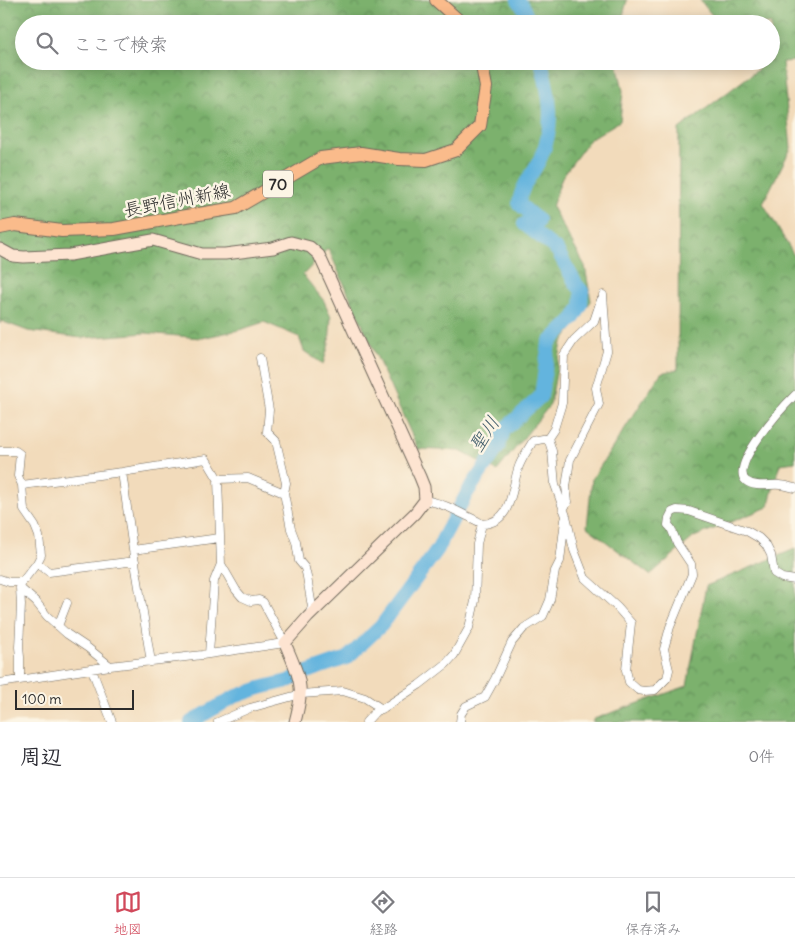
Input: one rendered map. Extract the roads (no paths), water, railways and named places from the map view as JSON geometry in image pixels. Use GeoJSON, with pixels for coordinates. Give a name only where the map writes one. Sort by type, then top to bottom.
{"type":"FeatureCollection","features":[{"type":"Feature","properties":{"kind":"main road"},"geometry":{"type":"LineString","coordinates":[[436,0],[453,15]]}},
{"type":"Feature","properties":{"kind":"main road","name":"長野信州新線"},"geometry":{"type":"LineString","coordinates":[[0,228],[15,225],[62,231],[114,230],[236,208],[321,158],[361,153],[399,159],[426,160],[456,150],[480,126],[486,87],[483,70]]}},
{"type":"Feature","properties":{"kind":"street"},"geometry":{"type":"LineString","coordinates":[[0,249],[13,256],[24,257],[78,254],[153,240],[202,254],[256,251],[291,242],[310,247],[319,255],[384,395],[420,477],[424,488],[425,500],[415,513],[308,617],[285,642],[0,683]]}},
{"type":"Feature","properties":{"kind":"street"},"geometry":{"type":"LineString","coordinates":[[425,500],[448,506],[468,517],[478,520],[482,524],[489,524],[504,515],[514,491],[518,469],[523,458],[533,441],[548,438],[554,429],[562,403],[564,355],[574,340],[594,321],[603,295],[607,351],[596,388],[599,404],[570,460],[566,487],[568,502],[564,512],[560,561],[555,571],[550,600],[544,616],[524,628],[512,642],[496,679],[485,697],[466,706],[461,714],[460,722]]}},
{"type":"Feature","properties":{"kind":"street"},"geometry":{"type":"LineString","coordinates":[[260,358],[269,410],[267,432],[276,441],[286,484],[284,493],[290,528],[296,542],[298,562],[305,568],[312,607],[308,617]]}},
{"type":"Feature","properties":{"kind":"street"},"geometry":{"type":"LineString","coordinates":[[795,395],[752,446],[745,462],[743,477],[747,482],[756,485],[782,485],[795,488]]}},
{"type":"Feature","properties":{"kind":"street"},"geometry":{"type":"LineString","coordinates":[[548,438],[552,451],[554,485],[564,512],[574,550],[585,578],[617,607],[631,623],[626,670],[629,682],[638,690],[644,692],[655,690],[667,678],[669,670],[664,648],[670,627],[692,574],[691,564],[668,525],[672,512],[676,510],[689,511],[747,531],[766,544],[771,555],[774,573],[782,578],[795,580]]}},
{"type":"Feature","properties":{"kind":"street"},"geometry":{"type":"LineString","coordinates":[[0,451],[16,451],[20,454],[18,476],[22,485],[24,510],[35,526],[39,536],[41,555],[21,585],[20,679]]}},
{"type":"Feature","properties":{"kind":"street"},"geometry":{"type":"LineString","coordinates":[[22,485],[206,459],[218,479],[221,564],[242,597],[251,601],[258,600],[263,602],[285,642],[296,669],[300,690],[295,722]]}},
{"type":"Feature","properties":{"kind":"street"},"geometry":{"type":"LineString","coordinates":[[122,472],[151,662]]}},
{"type":"Feature","properties":{"kind":"street"},"geometry":{"type":"LineString","coordinates":[[218,479],[248,478],[284,493]]}},
{"type":"Feature","properties":{"kind":"street"},"geometry":{"type":"LineString","coordinates":[[366,722],[376,711],[419,685],[446,664],[454,655],[469,628],[475,601],[477,544],[482,524]]}},
{"type":"Feature","properties":{"kind":"street"},"geometry":{"type":"LineString","coordinates":[[133,550],[219,538]]}},
{"type":"Feature","properties":{"kind":"street"},"geometry":{"type":"LineString","coordinates":[[37,563],[49,572],[135,561]]}},
{"type":"Feature","properties":{"kind":"street"},"geometry":{"type":"LineString","coordinates":[[209,654],[214,581],[221,564]]}},
{"type":"Feature","properties":{"kind":"street"},"geometry":{"type":"LineString","coordinates":[[0,579],[21,585],[47,616],[110,666]]}},
{"type":"Feature","properties":{"kind":"street"},"geometry":{"type":"LineString","coordinates":[[58,626],[67,603]]}},
{"type":"Feature","properties":{"kind":"street"},"geometry":{"type":"LineString","coordinates":[[92,670],[112,722]]}},
{"type":"Feature","properties":{"kind":"street"},"geometry":{"type":"LineString","coordinates":[[218,722],[300,690],[343,691],[365,698],[382,709]]}},
{"type":"Feature","properties":{"kind":"waterway","name":"聖川"},"geometry":{"type":"LineString","coordinates":[[518,0],[526,15]]}},
{"type":"Feature","properties":{"kind":"waterway","name":"聖川"},"geometry":{"type":"LineString","coordinates":[[191,722],[234,697],[288,681],[347,658],[381,626],[438,549],[467,493],[499,446],[504,430],[541,396],[549,343],[574,318],[581,306],[582,291],[557,250],[524,224],[537,223],[538,220],[519,204],[527,181],[540,159],[548,134],[550,110],[543,70]]}}]}
